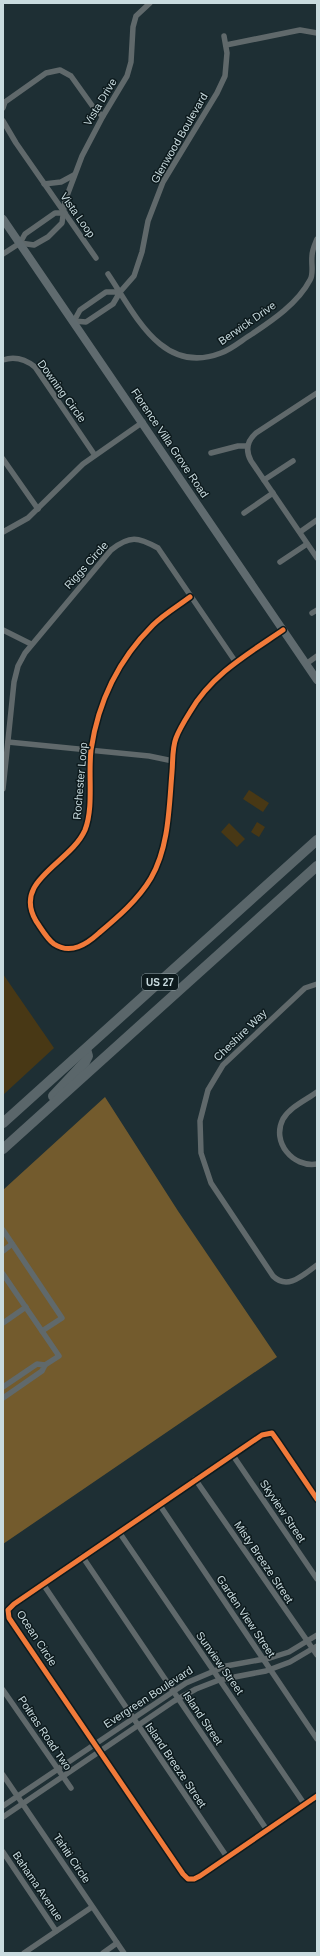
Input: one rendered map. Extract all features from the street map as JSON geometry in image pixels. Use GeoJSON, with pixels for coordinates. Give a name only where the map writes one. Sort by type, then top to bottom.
{"type":"FeatureCollection","features":[{"type":"Feature","properties":{"kind":"highway","name":"US 27"},"geometry":{"type":"LineString","coordinates":[[3,1123],[317,840]]}},
{"type":"Feature","properties":{"kind":"highway","name":"US 27"},"geometry":{"type":"LineString","coordinates":[[3,1149],[317,866]]}},
{"type":"Feature","properties":{"kind":"highway"},"geometry":{"type":"LineString","coordinates":[[3,1149],[12,1135],[47,1103],[82,1066],[88,1056],[86,1048]]}},
{"type":"Feature","properties":{"kind":"street","name":"Vista Drive"},"geometry":{"type":"LineString","coordinates":[[20,243],[34,245],[48,237],[62,223],[65,213],[65,201],[74,175],[102,116],[127,76],[131,62],[133,28],[136,16],[150,3]]}},
{"type":"Feature","properties":{"kind":"street"},"geometry":{"type":"LineString","coordinates":[[226,45],[300,30],[317,33]]}},
{"type":"Feature","properties":{"kind":"street","name":"Glenwood Boulevard"},"geometry":{"type":"LineString","coordinates":[[74,321],[86,322],[113,304],[120,292],[134,276],[142,252],[148,221],[163,182],[217,93],[225,76],[228,62],[224,36]]}},
{"type":"Feature","properties":{"kind":"street"},"geometry":{"type":"LineString","coordinates":[[3,108],[5,102],[46,73],[60,70],[71,76],[96,111],[102,116]]}},
{"type":"Feature","properties":{"kind":"street","name":"Vista Loop"},"geometry":{"type":"LineString","coordinates":[[3,121],[44,184],[96,258]]}},
{"type":"Feature","properties":{"kind":"street","name":"Vista Loop"},"geometry":{"type":"LineString","coordinates":[[44,184],[61,182],[74,175]]}},
{"type":"Feature","properties":{"kind":"street"},"geometry":{"type":"LineString","coordinates":[[3,254],[20,243],[25,234],[55,212],[65,213]]}},
{"type":"Feature","properties":{"kind":"street","name":"Florence Villa Grove Road"},"geometry":{"type":"LineString","coordinates":[[3,219],[74,321],[306,664],[316,676]]}},
{"type":"Feature","properties":{"kind":"street"},"geometry":{"type":"LineString","coordinates":[[317,239],[312,256],[310,281],[317,281]]}},
{"type":"Feature","properties":{"kind":"street","name":"Berwick Drive"},"geometry":{"type":"LineString","coordinates":[[108,274],[147,332],[160,345],[178,354],[199,357],[210,356],[227,350],[266,324],[290,304],[310,281]]}},
{"type":"Feature","properties":{"kind":"street"},"geometry":{"type":"LineString","coordinates":[[74,321],[80,310],[106,292],[120,292]]}},
{"type":"Feature","properties":{"kind":"street","name":"Downing Circle"},"geometry":{"type":"LineString","coordinates":[[3,360],[17,358],[29,362],[35,367],[94,454]]}},
{"type":"Feature","properties":{"kind":"street"},"geometry":{"type":"LineString","coordinates":[[317,393],[310,395],[256,433],[250,439],[248,446],[249,457],[317,558]]}},
{"type":"Feature","properties":{"kind":"street"},"geometry":{"type":"LineString","coordinates":[[3,532],[21,523],[38,510],[68,477],[94,454],[142,422]]}},
{"type":"Feature","properties":{"kind":"street"},"geometry":{"type":"LineString","coordinates":[[211,453],[238,446],[248,446]]}},
{"type":"Feature","properties":{"kind":"street"},"geometry":{"type":"LineString","coordinates":[[3,459],[38,510]]}},
{"type":"Feature","properties":{"kind":"street"},"geometry":{"type":"LineString","coordinates":[[264,480],[292,461]]}},
{"type":"Feature","properties":{"kind":"street"},"geometry":{"type":"LineString","coordinates":[[244,513],[273,493]]}},
{"type":"Feature","properties":{"kind":"street"},"geometry":{"type":"LineString","coordinates":[[300,532],[317,520]]}},
{"type":"Feature","properties":{"kind":"street","name":"Riggs Circle"},"geometry":{"type":"LineString","coordinates":[[3,789],[16,675],[22,660],[31,644],[111,550],[122,541],[141,539],[158,548],[235,661]]}},
{"type":"Feature","properties":{"kind":"street"},"geometry":{"type":"LineString","coordinates":[[280,562],[307,544]]}},
{"type":"Feature","properties":{"kind":"street","name":"Rochester Loop"},"geometry":{"type":"LineString","coordinates":[[190,597],[155,623],[127,656],[110,684],[102,703],[91,751],[88,814],[85,830],[72,850],[35,885],[29,898],[30,906],[37,922],[51,941],[58,946],[68,949],[86,944],[120,914],[145,888],[160,859],[168,814],[176,739],[190,711],[211,684],[235,661],[284,630]]}},
{"type":"Feature","properties":{"kind":"street"},"geometry":{"type":"LineString","coordinates":[[3,630],[31,644]]}},
{"type":"Feature","properties":{"kind":"street"},"geometry":{"type":"LineString","coordinates":[[306,664],[317,656]]}},
{"type":"Feature","properties":{"kind":"street"},"geometry":{"type":"LineString","coordinates":[[8,742],[149,756],[173,761]]}},
{"type":"Feature","properties":{"kind":"street","name":"Cheshire Way"},"geometry":{"type":"LineString","coordinates":[[317,984],[305,988],[234,1052],[223,1065],[208,1090],[200,1121],[201,1153],[211,1183],[273,1276],[278,1281],[284,1283],[296,1280],[317,1265]]}},
{"type":"Feature","properties":{"kind":"street"},"geometry":{"type":"LineString","coordinates":[[317,1092],[288,1113],[281,1126],[280,1133],[284,1147],[293,1159],[305,1164],[317,1164]]}},
{"type":"Feature","properties":{"kind":"street"},"geometry":{"type":"LineString","coordinates":[[3,1230],[62,1318],[42,1331]]}},
{"type":"Feature","properties":{"kind":"street"},"geometry":{"type":"LineString","coordinates":[[3,1251],[12,1244]]}},
{"type":"Feature","properties":{"kind":"street"},"geometry":{"type":"LineString","coordinates":[[3,1274],[59,1356],[45,1365],[42,1371],[3,1398]]}},
{"type":"Feature","properties":{"kind":"street"},"geometry":{"type":"LineString","coordinates":[[3,1323],[26,1307]]}},
{"type":"Feature","properties":{"kind":"street"},"geometry":{"type":"LineString","coordinates":[[3,1387],[37,1364],[45,1365]]}},
{"type":"Feature","properties":{"kind":"street","name":"Ocean Circle"},"geometry":{"type":"LineString","coordinates":[[317,1500],[272,1433],[262,1435],[82,1556],[14,1604],[8,1610],[9,1618],[183,1874],[188,1879],[194,1879],[200,1876],[317,1796]]}},
{"type":"Feature","properties":{"kind":"street","name":"Skyview Street"},"geometry":{"type":"LineString","coordinates":[[232,1454],[317,1579]]}},
{"type":"Feature","properties":{"kind":"street","name":"Misty Breeze Street"},"geometry":{"type":"LineString","coordinates":[[195,1479],[307,1642],[315,1648],[317,1655]]}},
{"type":"Feature","properties":{"kind":"street","name":"Garden View Street"},"geometry":{"type":"LineString","coordinates":[[159,1504],[269,1670],[317,1739]]}},
{"type":"Feature","properties":{"kind":"street","name":"Sunview Street"},"geometry":{"type":"LineString","coordinates":[[119,1532],[212,1671],[305,1805]]}},
{"type":"Feature","properties":{"kind":"street","name":"Island Street"},"geometry":{"type":"LineString","coordinates":[[82,1556],[267,1830]]}},
{"type":"Feature","properties":{"kind":"street","name":"Island Breeze Street"},"geometry":{"type":"LineString","coordinates":[[43,1584],[137,1726],[227,1857]]}},
{"type":"Feature","properties":{"kind":"street","name":"Evergreen Boulevard"},"geometry":{"type":"LineString","coordinates":[[3,1806],[186,1683],[226,1666],[289,1652],[317,1635]]}},
{"type":"Feature","properties":{"kind":"street","name":"Evergreen Boulevard"},"geometry":{"type":"LineString","coordinates":[[3,1817],[137,1726],[196,1689],[219,1680],[269,1670],[290,1662],[315,1648]]}},
{"type":"Feature","properties":{"kind":"street","name":"Poitras Road Two"},"geometry":{"type":"LineString","coordinates":[[3,1690],[70,1788]]}},
{"type":"Feature","properties":{"kind":"street","name":"Tahiti Circle"},"geometry":{"type":"LineString","coordinates":[[3,1775],[124,1953]]}},
{"type":"Feature","properties":{"kind":"street","name":"Bahama Avenue"},"geometry":{"type":"LineString","coordinates":[[3,1852],[56,1931]]}},
{"type":"Feature","properties":{"kind":"street"},"geometry":{"type":"LineString","coordinates":[[24,1953],[92,1907]]}},
{"type":"Feature","properties":{"kind":"street"},"geometry":{"type":"LineString","coordinates":[[103,1953],[117,1943]]}},
{"type":"Feature","properties":{"kind":"shaded area"},"geometry":{"type":"Polygon","coordinates":[[[249,790],[269,803],[263,812],[243,799],[249,790]]]}},
{"type":"Feature","properties":{"kind":"shaded area"},"geometry":{"type":"Polygon","coordinates":[[[257,822],[265,827],[259,837],[251,832],[257,822]]]}},
{"type":"Feature","properties":{"kind":"shaded area"},"geometry":{"type":"Polygon","coordinates":[[[229,823],[245,839],[237,847],[221,832],[229,823]]]}},
{"type":"Feature","properties":{"kind":"shaded area"},"geometry":{"type":"Polygon","coordinates":[[[3,974],[54,1048],[3,1095],[3,974]]]}},
{"type":"Feature","properties":{"kind":"shaded area"},"geometry":{"type":"Polygon","coordinates":[[[105,1097],[178,1211],[277,1357],[3,1544],[3,1190],[105,1097]]]}},
{"type":"Feature","properties":{"kind":"cycle path"},"geometry":{"type":"LineString","coordinates":[[190,597],[153,625],[141,638],[120,667],[105,698],[94,732],[90,760],[90,801],[88,821],[85,830],[78,842],[37,883],[31,894],[31,907],[36,921],[49,939],[60,947],[78,947],[89,941],[127,908],[146,886],[157,866],[165,840],[169,813],[174,746],[180,728],[199,699],[220,676],[244,656],[283,630]]}},
{"type":"Feature","properties":{"kind":"cycle path"},"geometry":{"type":"LineString","coordinates":[[317,1499],[272,1433],[262,1435],[14,1604],[8,1610],[9,1618],[183,1874],[188,1879],[194,1879],[200,1876],[317,1796]]}}]}
